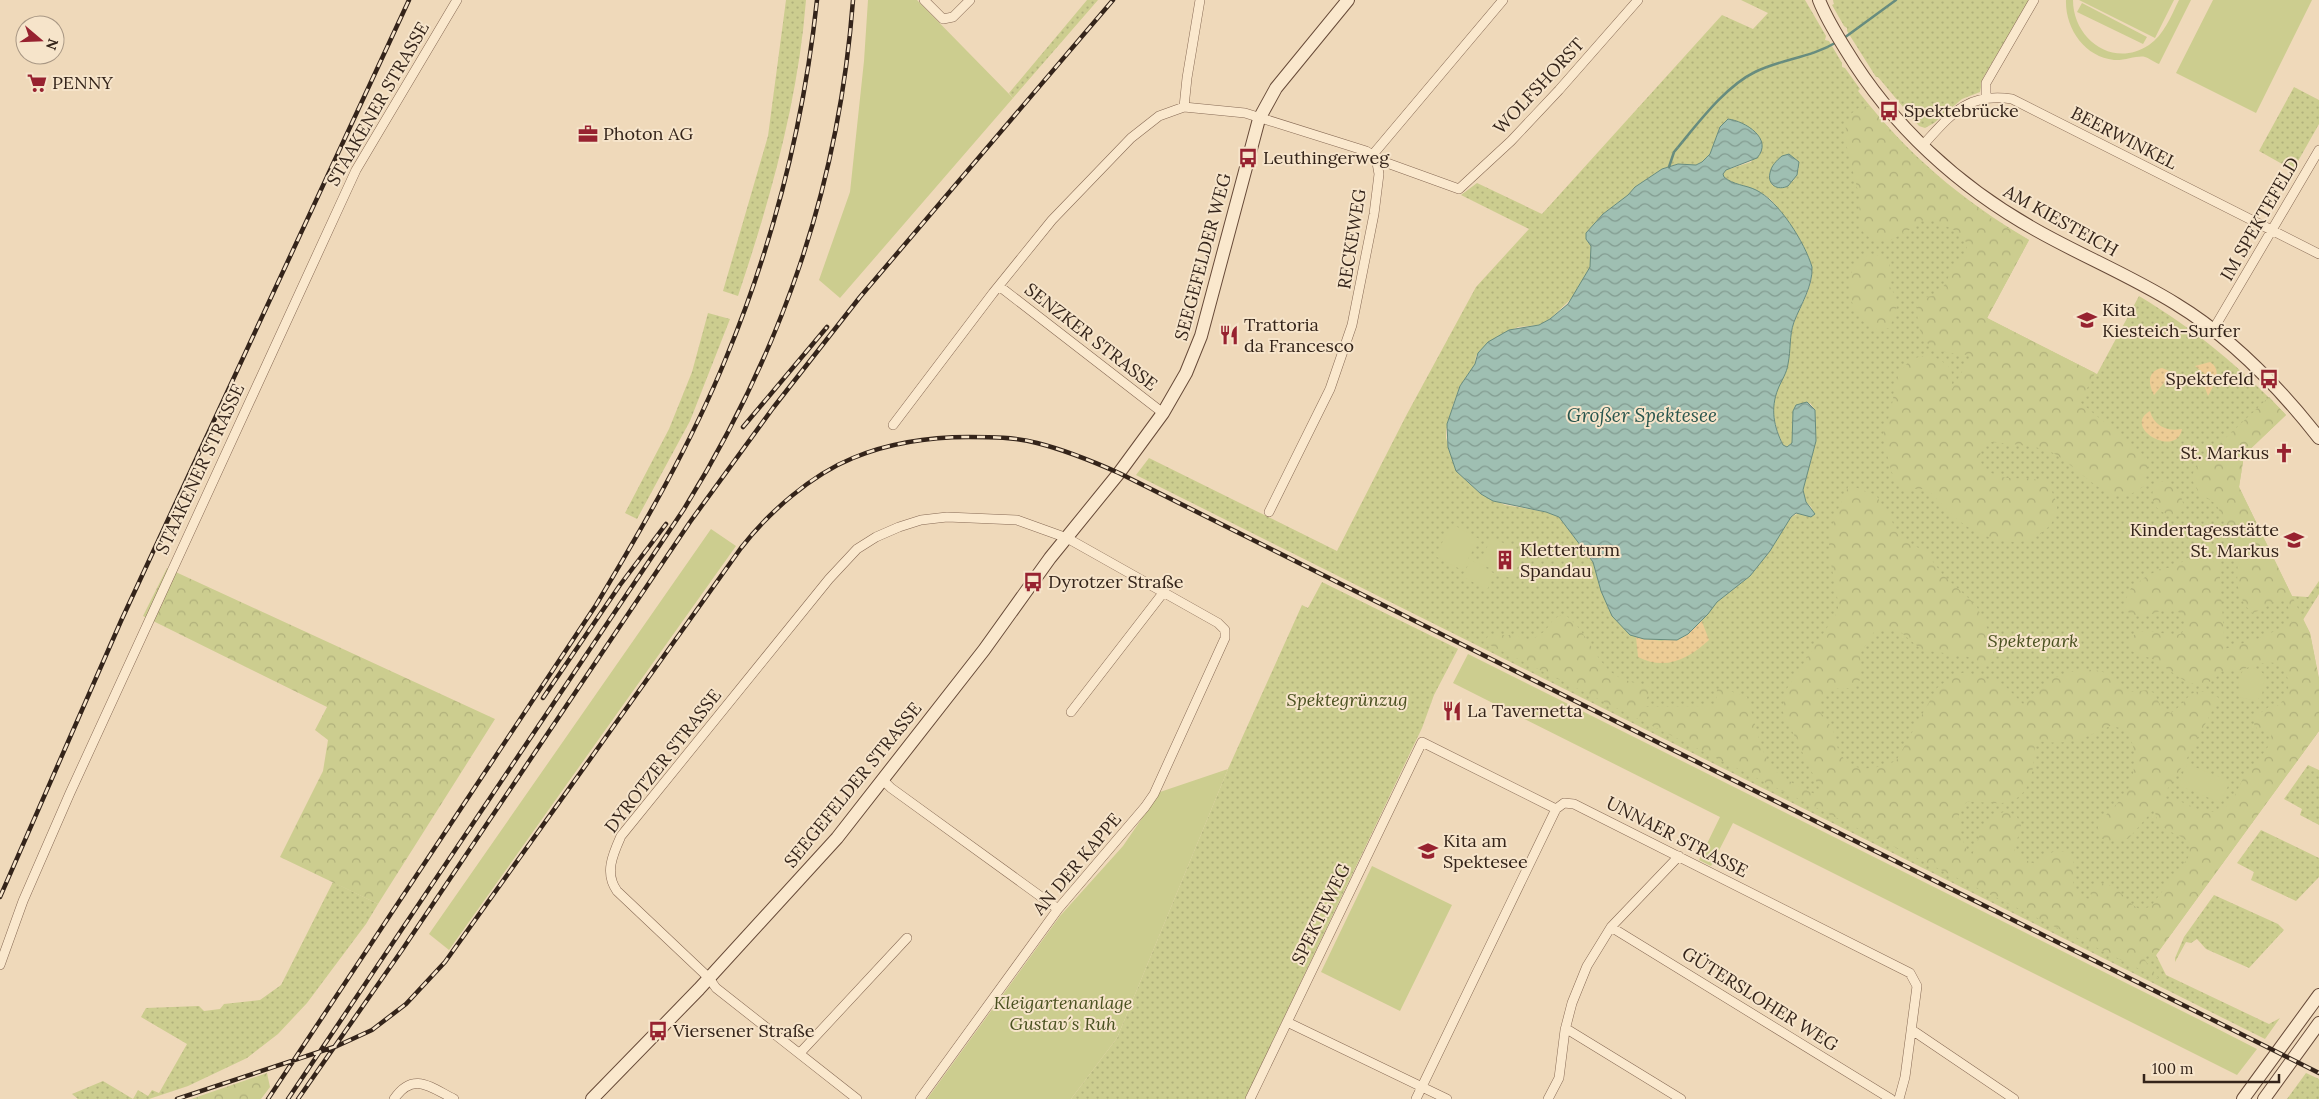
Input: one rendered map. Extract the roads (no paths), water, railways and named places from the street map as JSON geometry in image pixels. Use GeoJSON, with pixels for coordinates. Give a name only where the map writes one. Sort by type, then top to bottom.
{"type":"FeatureCollection","features":[{"type":"Feature","properties":{"kind":"street","name":"STAAKENER STRASSE"},"geometry":{"type":"LineString","coordinates":[[0,965],[23,901],[70,792],[356,170],[456,0]]}},
{"type":"Feature","properties":{"kind":"street"},"geometry":{"type":"LineString","coordinates":[[924,0],[943,19],[953,17],[970,0]]}},
{"type":"Feature","properties":{"kind":"street"},"geometry":{"type":"LineString","coordinates":[[1184,107],[1200,0]]}},
{"type":"Feature","properties":{"kind":"street","name":"SEEGEFELDER WEG"},"geometry":{"type":"LineString","coordinates":[[1119,473],[1163,413],[1186,373],[1200,341],[1259,119],[1276,88],[1348,0]]}},
{"type":"Feature","properties":{"kind":"street"},"geometry":{"type":"LineString","coordinates":[[893,425],[1052,220],[1130,138],[1158,116],[1184,107],[1245,113],[1375,155],[1377,148],[1503,0]]}},
{"type":"Feature","properties":{"kind":"street","name":"WOLFSHORST"},"geometry":{"type":"LineString","coordinates":[[1375,155],[1387,163],[1460,189],[1511,141],[1559,90],[1638,0]]}},
{"type":"Feature","properties":{"kind":"street"},"geometry":{"type":"LineString","coordinates":[[1986,97],[1986,83],[2034,0]]}},
{"type":"Feature","properties":{"kind":"street","name":"AM KIESTEICH"},"geometry":{"type":"LineString","coordinates":[[1821,5],[1868,84],[1889,111],[1922,146],[1963,182],[2001,209],[2036,230],[2177,304],[2213,330],[2268,379],[2319,438]]}},
{"type":"Feature","properties":{"kind":"street","name":"BEERWINKEL"},"geometry":{"type":"LineString","coordinates":[[1922,146],[1952,113],[1968,102],[1986,97],[2012,99],[2319,254]]}},
{"type":"Feature","properties":{"kind":"street","name":"IM SPEKTEFELD"},"geometry":{"type":"LineString","coordinates":[[2213,330],[2319,150]]}},
{"type":"Feature","properties":{"kind":"street","name":"RECKEWEG"},"geometry":{"type":"LineString","coordinates":[[1269,512],[1330,389],[1352,325],[1374,214],[1379,174],[1375,155]]}},
{"type":"Feature","properties":{"kind":"street","name":"SENZKER STRASSE"},"geometry":{"type":"LineString","coordinates":[[999,286],[1163,413]]}},
{"type":"Feature","properties":{"kind":"street","name":"SEEGEFELDER STRASSE"},"geometry":{"type":"LineString","coordinates":[[592,1099],[709,978],[837,838],[1119,473]]}},
{"type":"Feature","properties":{"kind":"street","name":"DYROTZER STRASSE"},"geometry":{"type":"LineString","coordinates":[[709,978],[617,892],[610,877],[610,865],[621,836],[829,579],[856,549],[876,537],[921,520],[947,518],[1017,520],[1067,538],[1218,623],[1225,630]]}},
{"type":"Feature","properties":{"kind":"street"},"geometry":{"type":"LineString","coordinates":[[1071,712],[1163,593]]}},
{"type":"Feature","properties":{"kind":"street","name":"AN DER KAPPE"},"geometry":{"type":"LineString","coordinates":[[920,1099],[1058,909],[1154,794],[1225,638],[1225,630]]}},
{"type":"Feature","properties":{"kind":"street","name":"SPEKTEWEG"},"geometry":{"type":"LineString","coordinates":[[1250,1099],[1422,742],[1556,809]]}},
{"type":"Feature","properties":{"kind":"street"},"geometry":{"type":"LineString","coordinates":[[882,779],[891,788],[1058,909]]}},
{"type":"Feature","properties":{"kind":"street","name":"UNNAER STRASSE"},"geometry":{"type":"LineString","coordinates":[[1556,809],[1564,803],[1574,804],[1910,973],[1915,978],[1917,986],[1911,1032]]}},
{"type":"Feature","properties":{"kind":"street"},"geometry":{"type":"LineString","coordinates":[[1416,1099],[1556,809]]}},
{"type":"Feature","properties":{"kind":"street"},"geometry":{"type":"LineString","coordinates":[[1548,1099],[1559,1078],[1565,1030],[1572,1003],[1587,966],[1611,927],[1679,856]]}},
{"type":"Feature","properties":{"kind":"street","name":"GÜTERSLOHER WEG"},"geometry":{"type":"LineString","coordinates":[[1611,927],[1891,1099]]}},
{"type":"Feature","properties":{"kind":"street"},"geometry":{"type":"LineString","coordinates":[[800,1053],[907,938]]}},
{"type":"Feature","properties":{"kind":"street"},"geometry":{"type":"LineString","coordinates":[[709,978],[716,988],[858,1099]]}},
{"type":"Feature","properties":{"kind":"street"},"geometry":{"type":"LineString","coordinates":[[2243,1099],[2319,995]]}},
{"type":"Feature","properties":{"kind":"street"},"geometry":{"type":"LineString","coordinates":[[1287,1022],[1447,1099]]}},
{"type":"Feature","properties":{"kind":"street"},"geometry":{"type":"LineString","coordinates":[[2264,1099],[2319,1023]]}},
{"type":"Feature","properties":{"kind":"street"},"geometry":{"type":"LineString","coordinates":[[1565,1030],[1570,1031],[1681,1099]]}},
{"type":"Feature","properties":{"kind":"street"},"geometry":{"type":"LineString","coordinates":[[1899,1099],[1905,1077],[1911,1032],[1915,1032],[1971,1068],[2014,1099]]}},
{"type":"Feature","properties":{"kind":"street"},"geometry":{"type":"LineString","coordinates":[[394,1099],[407,1085],[414,1083],[424,1084],[454,1099]]}},
{"type":"Feature","properties":{"kind":"water","name":"Großer Spektesee"},"geometry":{"type":"Polygon","coordinates":[[[1728,119],[1735,120],[1749,127],[1760,138],[1762,144],[1757,158],[1726,170],[1723,174],[1724,177],[1731,182],[1756,190],[1773,203],[1790,224],[1804,246],[1812,267],[1809,288],[1792,327],[1789,359],[1776,396],[1774,418],[1783,445],[1787,447],[1792,443],[1793,411],[1796,405],[1807,402],[1815,410],[1816,441],[1803,490],[1806,502],[1815,514],[1811,517],[1796,513],[1791,517],[1770,551],[1750,576],[1717,602],[1688,634],[1677,640],[1644,639],[1630,635],[1612,616],[1601,591],[1593,562],[1559,517],[1546,512],[1493,501],[1481,494],[1456,471],[1448,447],[1447,424],[1460,386],[1475,364],[1478,353],[1488,342],[1509,330],[1539,325],[1550,319],[1568,304],[1590,267],[1591,246],[1586,239],[1586,233],[1603,214],[1628,195],[1635,187],[1662,169],[1678,164],[1696,165],[1702,162],[1710,154],[1720,127],[1728,119]]]}},
{"type":"Feature","properties":{"kind":"water"},"geometry":{"type":"Polygon","coordinates":[[[1789,154],[1799,162],[1797,175],[1788,186],[1781,188],[1774,186],[1770,181],[1770,177],[1774,163],[1782,156],[1789,154]]]}},
{"type":"Feature","properties":{"kind":"waterway"},"geometry":{"type":"LineString","coordinates":[[1844,38],[1896,0]]}},
{"type":"Feature","properties":{"kind":"waterway"},"geometry":{"type":"LineString","coordinates":[[1669,167],[1674,152],[1701,119],[1732,87],[1755,72],[1816,52],[1837,42]]}},
{"type":"Feature","properties":{"kind":"railway"},"geometry":{"type":"LineString","coordinates":[[0,897],[121,621],[409,0]]}},
{"type":"Feature","properties":{"kind":"railway"},"geometry":{"type":"LineString","coordinates":[[268,1099],[596,605],[649,514],[698,422],[743,315],[772,227],[795,137],[804,91],[817,0]]}},
{"type":"Feature","properties":{"kind":"railway"},"geometry":{"type":"LineString","coordinates":[[288,1099],[684,509],[719,449],[750,389],[777,327],[800,265],[819,201],[834,136],[846,69],[853,0]]}},
{"type":"Feature","properties":{"kind":"railway"},"geometry":{"type":"LineString","coordinates":[[298,1099],[402,950],[690,522],[773,408],[860,297],[1113,0]]}},
{"type":"Feature","properties":{"kind":"railway"},"geometry":{"type":"LineString","coordinates":[[743,427],[827,327]]}},
{"type":"Feature","properties":{"kind":"railway"},"geometry":{"type":"LineString","coordinates":[[177,1099],[337,1046],[372,1030],[406,1004],[445,962],[741,548],[764,521],[806,484],[837,465],[853,458],[881,448],[910,442],[969,437],[1012,438],[1029,441],[1078,456],[1119,473],[2319,1073]]}},
{"type":"Feature","properties":{"kind":"railway"},"geometry":{"type":"LineString","coordinates":[[543,698],[620,585],[666,524]]}},
{"type":"Feature","properties":{"kind":"place","name":"PENNY"},"geometry":{"type":"Point","coordinates":[37,83]}},
{"type":"Feature","properties":{"kind":"place","name":"Spektebrücke"},"geometry":{"type":"Point","coordinates":[1889,111]}},
{"type":"Feature","properties":{"kind":"place","name":"Photon AG"},"geometry":{"type":"Point","coordinates":[588,134]}},
{"type":"Feature","properties":{"kind":"place","name":"Leuthingerweg"},"geometry":{"type":"Point","coordinates":[1248,158]}},
{"type":"Feature","properties":{"kind":"place","name":"Kita Kiesteich-Surfer"},"geometry":{"type":"Point","coordinates":[2087,320]}},
{"type":"Feature","properties":{"kind":"place","name":"Trattoria da Francesco"},"geometry":{"type":"Point","coordinates":[1229,335]}},
{"type":"Feature","properties":{"kind":"place","name":"Spektefeld"},"geometry":{"type":"Point","coordinates":[2269,379]}},
{"type":"Feature","properties":{"kind":"place","name":"St. Markus"},"geometry":{"type":"Point","coordinates":[2284,453]}},
{"type":"Feature","properties":{"kind":"place","name":"Kindertagesstätte St. Markus"},"geometry":{"type":"Point","coordinates":[2294,540]}},
{"type":"Feature","properties":{"kind":"place","name":"Kletterturm Spandau"},"geometry":{"type":"Point","coordinates":[1505,560]}},
{"type":"Feature","properties":{"kind":"place","name":"Dyrotzer Straße"},"geometry":{"type":"Point","coordinates":[1033,582]}},
{"type":"Feature","properties":{"kind":"place","name":"La Tavernetta"},"geometry":{"type":"Point","coordinates":[1452,711]}},
{"type":"Feature","properties":{"kind":"place","name":"Kita am Spektesee"},"geometry":{"type":"Point","coordinates":[1428,851]}},
{"type":"Feature","properties":{"kind":"place","name":"Viersener Straße"},"geometry":{"type":"Point","coordinates":[658,1031]}},
{"type":"Feature","properties":{"kind":"park label","name":"Spektepark"},"geometry":{"type":"Point","coordinates":[2033,641]}},
{"type":"Feature","properties":{"kind":"park label","name":"Spektegrünzug"},"geometry":{"type":"Point","coordinates":[1347,700]}},
{"type":"Feature","properties":{"kind":"park label","name":"Kleigartenanlage Gustav´s Ruh"},"geometry":{"type":"Point","coordinates":[1063,1013]}}]}
